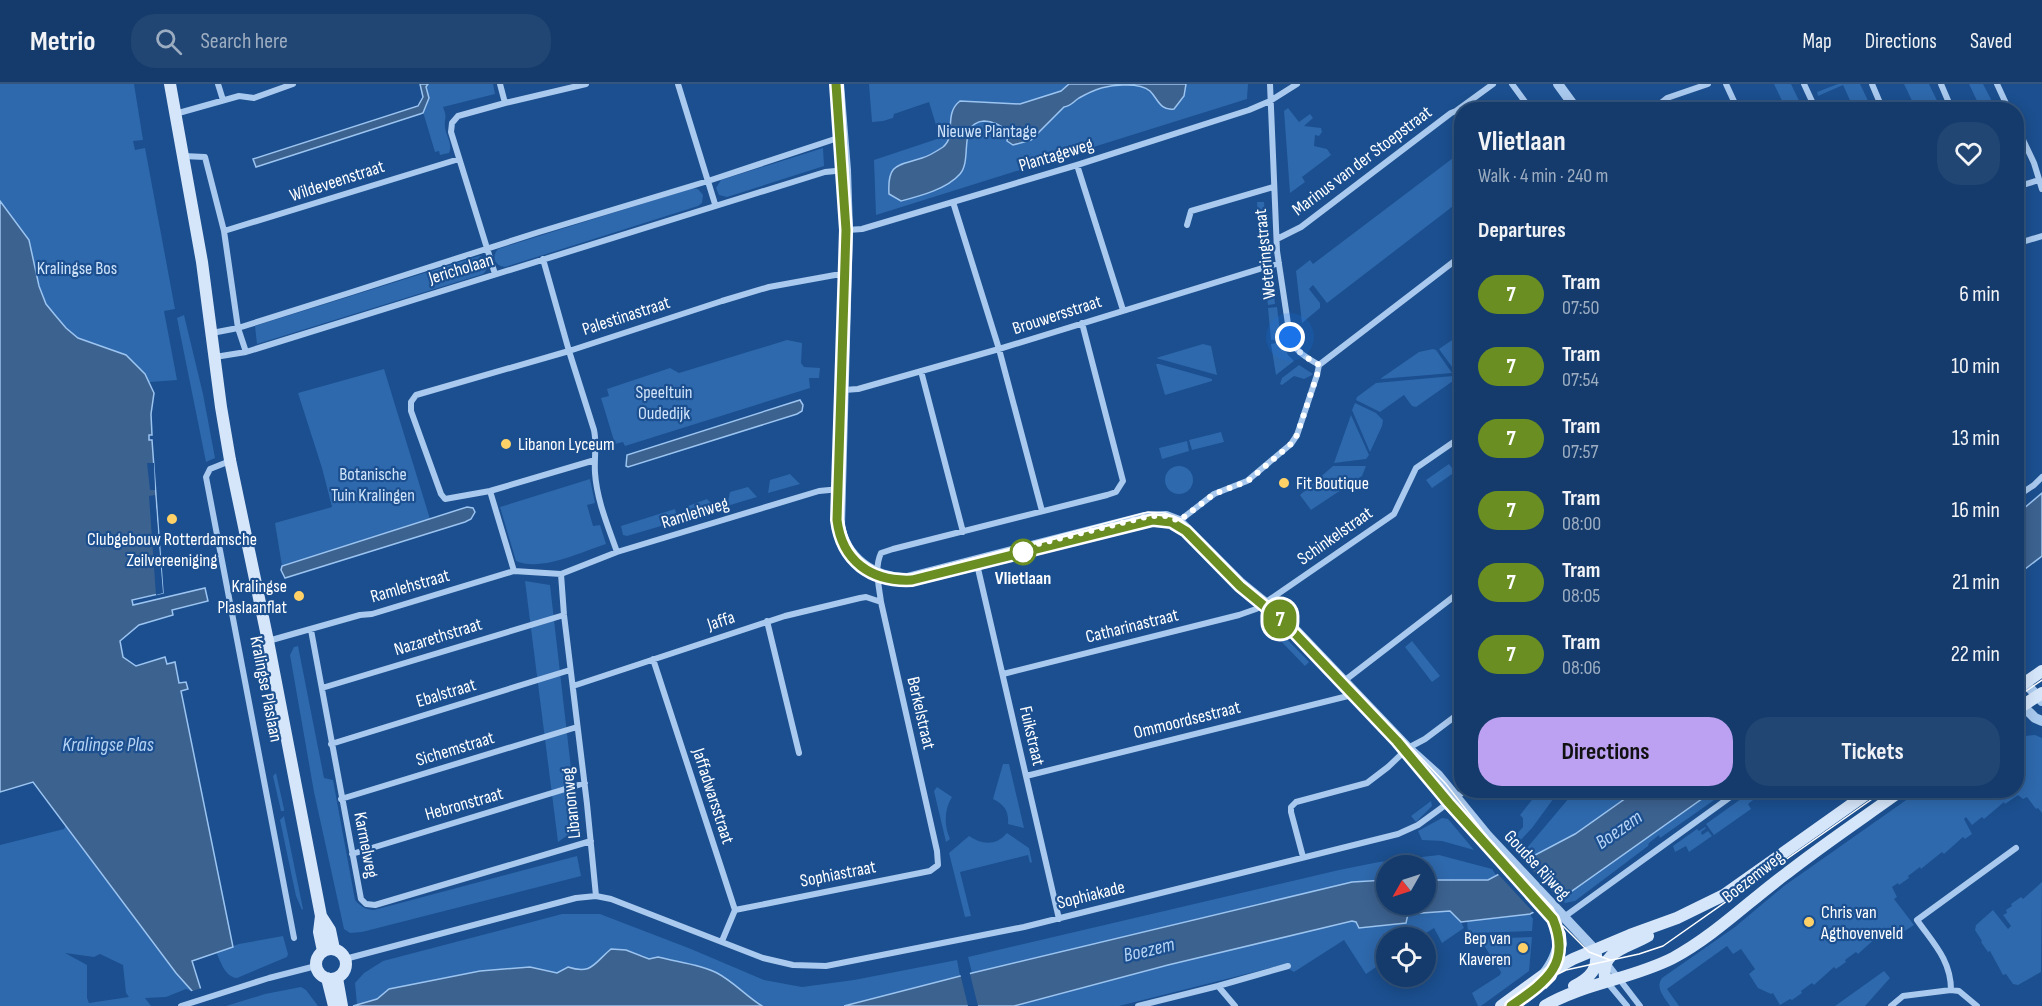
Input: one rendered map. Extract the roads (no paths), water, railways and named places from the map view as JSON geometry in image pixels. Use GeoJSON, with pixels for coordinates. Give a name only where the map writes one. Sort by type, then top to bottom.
{"type":"FeatureCollection","features":[{"type":"Feature","properties":{"kind":"main road","name":"Kralingse Plaslaan"},"geometry":{"type":"LineString","coordinates":[[170,84],[202,262],[230,460],[273,640],[321,916],[319,933],[328,950]]}},
{"type":"Feature","properties":{"kind":"main road"},"geometry":{"type":"LineString","coordinates":[[2024,683],[2042,671]]}},
{"type":"Feature","properties":{"kind":"main road"},"geometry":{"type":"LineString","coordinates":[[2024,703],[2040,697]]}},
{"type":"Feature","properties":{"kind":"main road","name":"Boezemweg"},"geometry":{"type":"LineString","coordinates":[[1501,1006],[1542,976],[1595,950],[1677,918],[1724,895],[1862,798]]}},
{"type":"Feature","properties":{"kind":"main road","name":"Boezemweg"},"geometry":{"type":"LineString","coordinates":[[1558,998],[1652,968],[1695,944],[1787,873],[1891,798]]}},
{"type":"Feature","properties":{"kind":"main road"},"geometry":{"type":"LineString","coordinates":[[1612,979],[1605,974],[1607,963],[1619,948],[1644,938],[1677,918]]}},
{"type":"Feature","properties":{"kind":"main road"},"geometry":{"type":"LineString","coordinates":[[328,950],[341,953],[345,959],[344,970],[332,978],[320,974],[316,966],[317,958],[328,950]]}},
{"type":"Feature","properties":{"kind":"main road"},"geometry":{"type":"LineString","coordinates":[[1545,1006],[1591,975],[1596,963],[1595,950]]}},
{"type":"Feature","properties":{"kind":"main road"},"geometry":{"type":"LineString","coordinates":[[332,978],[338,1004]]}},
{"type":"Feature","properties":{"kind":"street"},"geometry":{"type":"LineString","coordinates":[[218,84],[223,100]]}},
{"type":"Feature","properties":{"kind":"street"},"geometry":{"type":"LineString","coordinates":[[175,114],[239,96],[254,98],[293,84]]}},
{"type":"Feature","properties":{"kind":"street"},"geometry":{"type":"LineString","coordinates":[[500,84],[505,103]]}},
{"type":"Feature","properties":{"kind":"street"},"geometry":{"type":"LineString","coordinates":[[495,274],[450,128],[453,120],[458,116],[505,103],[586,84]]}},
{"type":"Feature","properties":{"kind":"street"},"geometry":{"type":"LineString","coordinates":[[678,84],[715,204]]}},
{"type":"Feature","properties":{"kind":"street"},"geometry":{"type":"LineString","coordinates":[[839,84],[848,230],[840,524],[845,543],[862,563],[878,573],[907,578],[1144,517],[1166,516],[1179,521],[1214,494],[1248,481],[1291,444],[1297,435],[1319,365],[1454,261]]}},
{"type":"Feature","properties":{"kind":"street","name":"Weteringstraat"},"geometry":{"type":"LineString","coordinates":[[1270,84],[1273,187],[1279,263],[1293,346],[1319,365]]}},
{"type":"Feature","properties":{"kind":"street","name":"Plantageweg"},"geometry":{"type":"LineString","coordinates":[[848,230],[862,229],[1077,165],[1249,110],[1270,101],[1297,84]]}},
{"type":"Feature","properties":{"kind":"street","name":"Marinus van der Stoepstraat"},"geometry":{"type":"LineString","coordinates":[[1468,102],[1493,84]]}},
{"type":"Feature","properties":{"kind":"street"},"geometry":{"type":"LineString","coordinates":[[1512,84],[1525,102]]}},
{"type":"Feature","properties":{"kind":"street"},"geometry":{"type":"LineString","coordinates":[[1550,84],[1563,102]]}},
{"type":"Feature","properties":{"kind":"street"},"geometry":{"type":"LineString","coordinates":[[1558,84],[1571,102]]}},
{"type":"Feature","properties":{"kind":"street"},"geometry":{"type":"LineString","coordinates":[[1662,102],[1667,98],[1708,84]]}},
{"type":"Feature","properties":{"kind":"street"},"geometry":{"type":"LineString","coordinates":[[1726,84],[1734,102]]}},
{"type":"Feature","properties":{"kind":"street"},"geometry":{"type":"LineString","coordinates":[[1804,84],[1812,102]]}},
{"type":"Feature","properties":{"kind":"street"},"geometry":{"type":"LineString","coordinates":[[1872,84],[1880,102]]}},
{"type":"Feature","properties":{"kind":"street"},"geometry":{"type":"LineString","coordinates":[[1941,84],[1949,102]]}},
{"type":"Feature","properties":{"kind":"street"},"geometry":{"type":"LineString","coordinates":[[1997,84],[2005,102]]}},
{"type":"Feature","properties":{"kind":"street","name":"Marinus van der Stoepstraat"},"geometry":{"type":"LineString","coordinates":[[1277,239],[1301,227],[1454,112]]}},
{"type":"Feature","properties":{"kind":"street","name":"Jericholaan"},"geometry":{"type":"LineString","coordinates":[[211,333],[238,328],[708,181],[844,136]]}},
{"type":"Feature","properties":{"kind":"street"},"geometry":{"type":"LineString","coordinates":[[2024,144],[2042,189]]}},
{"type":"Feature","properties":{"kind":"street"},"geometry":{"type":"LineString","coordinates":[[182,155],[205,157],[224,231],[238,328],[246,352]]}},
{"type":"Feature","properties":{"kind":"street","name":"Wildeveenstraat"},"geometry":{"type":"LineString","coordinates":[[224,231],[459,159]]}},
{"type":"Feature","properties":{"kind":"street"},"geometry":{"type":"LineString","coordinates":[[1077,165],[1123,310]]}},
{"type":"Feature","properties":{"kind":"street","name":"Jericholaan"},"geometry":{"type":"LineString","coordinates":[[215,357],[246,352],[715,204],[825,172],[846,170]]}},
{"type":"Feature","properties":{"kind":"street"},"geometry":{"type":"LineString","coordinates":[[2024,184],[2039,180]]}},
{"type":"Feature","properties":{"kind":"street"},"geometry":{"type":"LineString","coordinates":[[1187,225],[1191,211],[1273,187]]}},
{"type":"Feature","properties":{"kind":"street"},"geometry":{"type":"LineString","coordinates":[[953,202],[999,350],[1042,511]]}},
{"type":"Feature","properties":{"kind":"street"},"geometry":{"type":"LineString","coordinates":[[2024,242],[2042,236]]}},
{"type":"Feature","properties":{"kind":"street"},"geometry":{"type":"LineString","coordinates":[[543,260],[594,430],[599,501],[617,552]]}},
{"type":"Feature","properties":{"kind":"street","name":"Brouwersstraat"},"geometry":{"type":"LineString","coordinates":[[844,390],[858,389],[999,350],[1279,263]]}},
{"type":"Feature","properties":{"kind":"street","name":"Palestinastraat"},"geometry":{"type":"LineString","coordinates":[[490,491],[449,500],[442,497],[411,411],[411,402],[416,396],[569,351],[769,287],[835,275],[848,275]]}},
{"type":"Feature","properties":{"kind":"street"},"geometry":{"type":"LineString","coordinates":[[878,573],[881,553],[1111,494],[1120,489],[1123,482],[1082,323]]}},
{"type":"Feature","properties":{"kind":"street"},"geometry":{"type":"LineString","coordinates":[[921,371],[963,532]]}},
{"type":"Feature","properties":{"kind":"street","name":"Schinkelstraat"},"geometry":{"type":"LineString","coordinates":[[1266,604],[1394,514],[1416,468],[1454,442]]}},
{"type":"Feature","properties":{"kind":"street","name":"Kralingse Plaslaan"},"geometry":{"type":"LineString","coordinates":[[230,460],[210,469],[207,477],[294,938]]}},
{"type":"Feature","properties":{"kind":"street"},"geometry":{"type":"LineString","coordinates":[[514,571],[490,491],[595,460]]}},
{"type":"Feature","properties":{"kind":"street"},"geometry":{"type":"LineString","coordinates":[[2024,492],[2042,477]]}},
{"type":"Feature","properties":{"kind":"street","name":"Ramlehweg"},"geometry":{"type":"LineString","coordinates":[[561,574],[617,552],[819,490],[840,489]]}},
{"type":"Feature","properties":{"kind":"street","name":"Goudse Rijweg"},"geometry":{"type":"LineString","coordinates":[[1179,521],[1233,575],[1284,618],[1408,748],[1454,788]]}},
{"type":"Feature","properties":{"kind":"street","name":"Fuikstraat"},"geometry":{"type":"LineString","coordinates":[[976,560],[1059,919]]}},
{"type":"Feature","properties":{"kind":"street","name":"Ramlehstraat"},"geometry":{"type":"LineString","coordinates":[[273,640],[360,615],[372,614],[514,571],[561,574]]}},
{"type":"Feature","properties":{"kind":"street","name":"Berkelstraat"},"geometry":{"type":"LineString","coordinates":[[878,573],[881,602],[939,859]]}},
{"type":"Feature","properties":{"kind":"street","name":"Libanonweg"},"geometry":{"type":"LineString","coordinates":[[561,574],[596,896]]}},
{"type":"Feature","properties":{"kind":"street"},"geometry":{"type":"LineString","coordinates":[[1344,681],[1454,596]]}},
{"type":"Feature","properties":{"kind":"street","name":"Jaffa"},"geometry":{"type":"LineString","coordinates":[[573,686],[767,621],[866,597],[881,602]]}},
{"type":"Feature","properties":{"kind":"street","name":"Catharinastraat"},"geometry":{"type":"LineString","coordinates":[[1003,674],[1239,615],[1266,604]]}},
{"type":"Feature","properties":{"kind":"street","name":"Nazarethstraat"},"geometry":{"type":"LineString","coordinates":[[322,688],[564,615]]}},
{"type":"Feature","properties":{"kind":"street"},"geometry":{"type":"LineString","coordinates":[[767,621],[799,753]]}},
{"type":"Feature","properties":{"kind":"street","name":"Karmelweg"},"geometry":{"type":"LineString","coordinates":[[310,630],[361,899],[366,904],[371,905],[591,841]]}},
{"type":"Feature","properties":{"kind":"street","name":"Jaffadwarsstraat"},"geometry":{"type":"LineString","coordinates":[[652,659],[735,910]]}},
{"type":"Feature","properties":{"kind":"street","name":"Ebalstraat"},"geometry":{"type":"LineString","coordinates":[[331,744],[570,670]]}},
{"type":"Feature","properties":{"kind":"street"},"geometry":{"type":"LineString","coordinates":[[2024,688],[2040,697]]}},
{"type":"Feature","properties":{"kind":"street","name":"Ommoordsestraat"},"geometry":{"type":"LineString","coordinates":[[1026,776],[1356,693]]}},
{"type":"Feature","properties":{"kind":"street"},"geometry":{"type":"LineString","coordinates":[[2024,710],[2042,721]]}},
{"type":"Feature","properties":{"kind":"street"},"geometry":{"type":"LineString","coordinates":[[1303,857],[1292,807],[1296,802],[1367,783],[1408,748],[1425,739],[1454,717]]}},
{"type":"Feature","properties":{"kind":"street","name":"Sichemstraat"},"geometry":{"type":"LineString","coordinates":[[341,799],[577,727]]}},
{"type":"Feature","properties":{"kind":"street","name":"Goudse Rijweg"},"geometry":{"type":"LineString","coordinates":[[1408,748],[1447,804],[1511,866],[1549,907],[1564,917],[1607,963]]}},
{"type":"Feature","properties":{"kind":"street","name":"Hebronstraat"},"geometry":{"type":"LineString","coordinates":[[352,854],[585,783]]}},
{"type":"Feature","properties":{"kind":"street","name":"Sophiakade"},"geometry":{"type":"LineString","coordinates":[[722,941],[763,958],[793,965],[826,966],[1059,919],[1398,834],[1418,825],[1455,798]]}},
{"type":"Feature","properties":{"kind":"street","name":"Goudse Rijweg"},"geometry":{"type":"LineString","coordinates":[[1464,798],[1487,835],[1511,866]]}},
{"type":"Feature","properties":{"kind":"street"},"geometry":{"type":"LineString","coordinates":[[1564,917],[1729,798]]}},
{"type":"Feature","properties":{"kind":"street"},"geometry":{"type":"LineString","coordinates":[[1880,798],[1884,803]]}},
{"type":"Feature","properties":{"kind":"street"},"geometry":{"type":"LineString","coordinates":[[1951,990],[1951,977],[1947,963],[1917,920],[2016,848]]}},
{"type":"Feature","properties":{"kind":"street","name":"Sophiastraat"},"geometry":{"type":"LineString","coordinates":[[735,910],[930,871],[938,865],[939,859]]}},
{"type":"Feature","properties":{"kind":"street"},"geometry":{"type":"LineString","coordinates":[[345,959],[576,898],[596,896],[611,899],[722,941],[735,910]]}},
{"type":"Feature","properties":{"kind":"street","name":"Goudse Rijweg"},"geometry":{"type":"LineString","coordinates":[[1542,976],[1554,959],[1558,945],[1556,928],[1549,907]]}},
{"type":"Feature","properties":{"kind":"street"},"geometry":{"type":"LineString","coordinates":[[182,1006],[276,976],[316,966]]}},
{"type":"Feature","properties":{"kind":"street"},"geometry":{"type":"LineString","coordinates":[[1138,1006],[1288,966]]}},
{"type":"Feature","properties":{"kind":"street"},"geometry":{"type":"LineString","coordinates":[[1612,979],[1627,1006]]}},
{"type":"Feature","properties":{"kind":"street"},"geometry":{"type":"LineString","coordinates":[[1612,979],[1640,1006]]}},
{"type":"Feature","properties":{"kind":"street"},"geometry":{"type":"LineString","coordinates":[[1218,986],[1234,1006]]}},
{"type":"Feature","properties":{"kind":"street"},"geometry":{"type":"LineString","coordinates":[[1891,1006],[1903,996],[1951,990],[1959,991],[1977,1006]]}},
{"type":"Feature","properties":{"kind":"water"},"geometry":{"type":"Polygon","coordinates":[[[420,84],[428,84],[426,87],[429,98],[423,113],[256,167],[253,159],[418,106],[423,97],[420,84]]]}},
{"type":"Feature","properties":{"kind":"water"},"geometry":{"type":"Polygon","coordinates":[[[1069,84],[1186,84],[1184,96],[1174,109],[1165,108],[1150,91],[1139,86],[1114,85],[1096,90],[1064,107],[1031,140],[1013,145],[1007,141],[1009,132],[1001,126],[988,121],[976,123],[968,135],[964,167],[955,179],[933,191],[901,201],[889,194],[890,176],[896,167],[930,155],[947,142],[952,112],[960,101],[1020,104],[1061,91],[1069,84]]]}},
{"type":"Feature","properties":{"kind":"water","name":"Kralingse Plas"},"geometry":{"type":"Polygon","coordinates":[[[0,201],[29,240],[39,286],[46,304],[66,328],[78,338],[126,355],[145,374],[154,393],[151,414],[152,435],[149,435],[149,440],[152,440],[163,593],[132,600],[133,605],[205,588],[208,601],[172,610],[173,615],[139,625],[120,641],[123,657],[136,666],[165,657],[167,664],[175,662],[179,683],[186,682],[188,689],[181,691],[233,947],[192,961],[206,1006],[197,1006],[192,991],[176,973],[33,782],[0,792],[0,201]]]}},
{"type":"Feature","properties":{"kind":"water"},"geometry":{"type":"Polygon","coordinates":[[[800,400],[803,405],[802,411],[797,414],[626,466],[627,455],[800,400]]]}},
{"type":"Feature","properties":{"kind":"water"},"geometry":{"type":"Polygon","coordinates":[[[2042,493],[2042,556],[2024,570],[2024,508],[2042,493]]]}},
{"type":"Feature","properties":{"kind":"water"},"geometry":{"type":"Polygon","coordinates":[[[467,507],[473,508],[475,512],[471,519],[465,522],[285,578],[281,570],[282,566],[467,507]]]}},
{"type":"Feature","properties":{"kind":"water","name":"Boezem"},"geometry":{"type":"Polygon","coordinates":[[[1626,798],[1703,798],[1562,898],[1530,914],[1461,922],[1450,911],[1436,912],[1436,880],[1488,880],[1575,834],[1626,798]]]}},
{"type":"Feature","properties":{"kind":"water","name":"Boezem"},"geometry":{"type":"Polygon","coordinates":[[[1376,881],[1376,915],[1408,915],[1406,923],[1359,928],[1356,922],[1352,921],[1168,965],[1014,1006],[844,1006],[972,973],[1352,882],[1376,881]]]}},
{"type":"Feature","properties":{"kind":"water"},"geometry":{"type":"Polygon","coordinates":[[[611,949],[626,950],[649,959],[658,957],[710,970],[762,1006],[353,1006],[377,999],[389,989],[480,971],[530,967],[557,973],[568,967],[588,969],[611,949]]]}},
{"type":"Feature","properties":{"kind":"tram line","name":"7"},"geometry":{"type":"LineString","coordinates":[[836,84],[846,213],[837,520],[841,537],[850,554],[856,562],[874,575],[886,579],[912,580],[1153,520],[1178,525],[1240,586],[1285,623],[1406,750],[1449,803],[1553,919],[1559,935],[1560,948],[1554,969],[1539,987],[1511,1006]]}},
{"type":"Feature","properties":{"kind":"tram line"},"geometry":{"type":"LineString","coordinates":[[843,84],[851,230],[843,517],[849,540],[862,559],[881,571],[905,576],[1148,512],[1165,513],[1181,519],[1236,575],[1286,616],[1454,794]]}},
{"type":"Feature","properties":{"kind":"tram line"},"geometry":{"type":"LineString","coordinates":[[2024,692],[2042,680]]}},
{"type":"Feature","properties":{"kind":"tram line"},"geometry":{"type":"LineString","coordinates":[[1425,774],[1463,817]]}},
{"type":"Feature","properties":{"kind":"tram line"},"geometry":{"type":"LineString","coordinates":[[1457,798],[1489,839],[1553,908],[1565,933],[1566,944],[1562,964],[1555,979],[1546,988]]}},
{"type":"Feature","properties":{"kind":"tram line"},"geometry":{"type":"LineString","coordinates":[[1511,1006],[1566,970],[1639,954],[1663,946],[1874,798]]}},
{"type":"Feature","properties":{"kind":"tram line"},"geometry":{"type":"LineString","coordinates":[[1563,926],[1589,952],[1610,960]]}},
{"type":"Feature","properties":{"kind":"place","name":"Libanon Lyceum"},"geometry":{"type":"Point","coordinates":[506,444]}},
{"type":"Feature","properties":{"kind":"place","name":"Fit Boutique"},"geometry":{"type":"Point","coordinates":[1284,483]}},
{"type":"Feature","properties":{"kind":"place","name":"Clubgebouw Rotterdamsche Zeilvereeniging"},"geometry":{"type":"Point","coordinates":[172,519]}},
{"type":"Feature","properties":{"kind":"place","name":"Vlietlaan"},"geometry":{"type":"Point","coordinates":[1023,552]}},
{"type":"Feature","properties":{"kind":"place","name":"Kralingse Plaslaanflat"},"geometry":{"type":"Point","coordinates":[299,596]}},
{"type":"Feature","properties":{"kind":"place","name":"Chris van Agthovenveld"},"geometry":{"type":"Point","coordinates":[1809,922]}},
{"type":"Feature","properties":{"kind":"place","name":"Bep van Klaveren"},"geometry":{"type":"Point","coordinates":[1523,948]}},
{"type":"Feature","properties":{"kind":"park label","name":"Nieuwe Plantage"},"geometry":{"type":"Point","coordinates":[987,131]}},
{"type":"Feature","properties":{"kind":"park label","name":"Kralingse Bos"},"geometry":{"type":"Point","coordinates":[77,268]}},
{"type":"Feature","properties":{"kind":"park label","name":"Speeltuin Oudedijk"},"geometry":{"type":"Point","coordinates":[664,402]}},
{"type":"Feature","properties":{"kind":"park label","name":"Botanische Tuin Kralingen"},"geometry":{"type":"Point","coordinates":[373,484]}}]}
